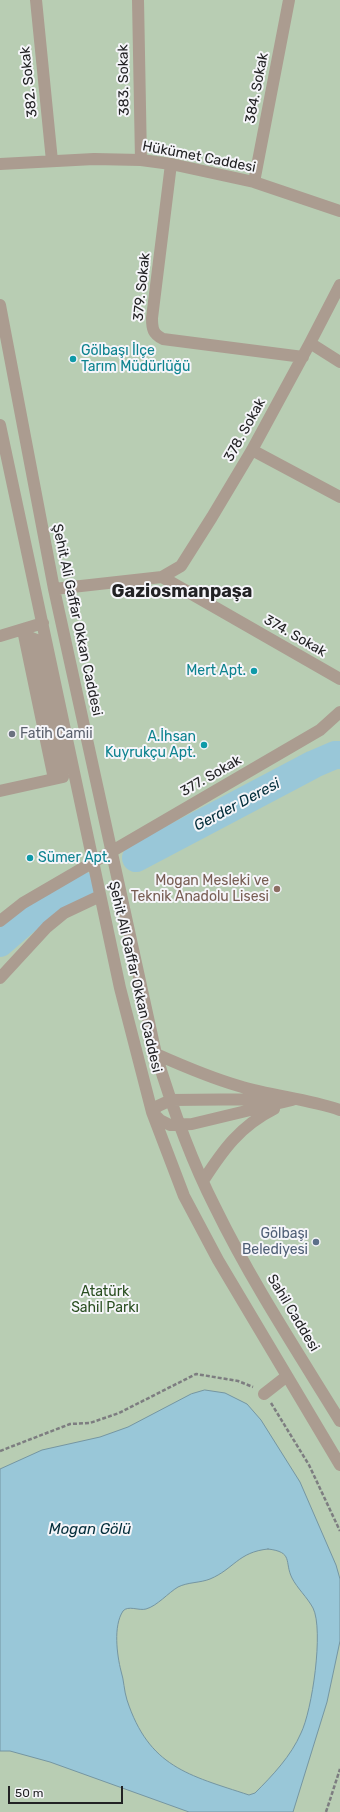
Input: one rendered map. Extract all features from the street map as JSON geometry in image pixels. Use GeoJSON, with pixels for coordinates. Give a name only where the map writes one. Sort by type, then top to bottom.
{"type":"FeatureCollection","features":[{"type":"Feature","properties":{"kind":"street","name":"382. Sokak"},"geometry":{"type":"LineString","coordinates":[[36,0],[52,161]]}},
{"type":"Feature","properties":{"kind":"street","name":"383. Sokak"},"geometry":{"type":"LineString","coordinates":[[138,0],[141,160]]}},
{"type":"Feature","properties":{"kind":"street","name":"384. Sokak"},"geometry":{"type":"LineString","coordinates":[[254,182],[289,0]]}},
{"type":"Feature","properties":{"kind":"street","name":"Hükümet Caddesi"},"geometry":{"type":"LineString","coordinates":[[0,164],[94,158],[141,160],[171,164],[254,182],[340,210]]}},
{"type":"Feature","properties":{"kind":"street","name":"379. Sokak"},"geometry":{"type":"LineString","coordinates":[[171,164],[152,318],[152,329],[156,336],[163,339],[303,357]]}},
{"type":"Feature","properties":{"kind":"street","name":"378. Sokak"},"geometry":{"type":"LineString","coordinates":[[162,577],[181,566],[252,450],[303,357],[340,285]]}},
{"type":"Feature","properties":{"kind":"street","name":"Şehit Ali Gaffar Okkan Caddesi"},"geometry":{"type":"LineString","coordinates":[[0,305],[54,589],[156,1054],[179,1125],[203,1181]]}},
{"type":"Feature","properties":{"kind":"street"},"geometry":{"type":"LineString","coordinates":[[310,343],[340,362]]}},
{"type":"Feature","properties":{"kind":"street","name":"Şehit Ali Gaffar Okkan Caddesi"},"geometry":{"type":"LineString","coordinates":[[0,425],[76,774],[100,896],[122,995],[152,1112],[184,1196],[221,1266],[340,1465]]}},
{"type":"Feature","properties":{"kind":"street"},"geometry":{"type":"LineString","coordinates":[[252,450],[340,497]]}},
{"type":"Feature","properties":{"kind":"street"},"geometry":{"type":"LineString","coordinates":[[54,589],[162,577]]}},
{"type":"Feature","properties":{"kind":"street","name":"374. Sokak"},"geometry":{"type":"LineString","coordinates":[[162,577],[340,679]]}},
{"type":"Feature","properties":{"kind":"street"},"geometry":{"type":"LineString","coordinates":[[0,636],[43,623]]}},
{"type":"Feature","properties":{"kind":"street"},"geometry":{"type":"LineString","coordinates":[[24,635],[37,640],[63,771],[52,774],[45,736],[24,635]]}},
{"type":"Feature","properties":{"kind":"street","name":"377. Sokak"},"geometry":{"type":"LineString","coordinates":[[0,921],[23,903],[320,730],[340,712]]}},
{"type":"Feature","properties":{"kind":"street"},"geometry":{"type":"LineString","coordinates":[[0,791],[76,774]]}},
{"type":"Feature","properties":{"kind":"street"},"geometry":{"type":"LineString","coordinates":[[0,978],[53,922],[64,913],[100,896]]}},
{"type":"Feature","properties":{"kind":"street"},"geometry":{"type":"LineString","coordinates":[[156,1054],[221,1080],[340,1110]]}},
{"type":"Feature","properties":{"kind":"street"},"geometry":{"type":"LineString","coordinates":[[148,1098],[169,1096],[295,1099]]}},
{"type":"Feature","properties":{"kind":"street"},"geometry":{"type":"LineString","coordinates":[[169,1096],[152,1112],[160,1120],[170,1125],[192,1124],[295,1099]]}},
{"type":"Feature","properties":{"kind":"street"},"geometry":{"type":"LineString","coordinates":[[203,1181],[220,1154],[246,1126],[258,1117],[295,1099]]}},
{"type":"Feature","properties":{"kind":"street","name":"Sahil Caddesi"},"geometry":{"type":"LineString","coordinates":[[203,1181],[233,1242],[340,1421]]}},
{"type":"Feature","properties":{"kind":"street"},"geometry":{"type":"LineString","coordinates":[[264,1394],[287,1376]]}},
{"type":"Feature","properties":{"kind":"path"},"geometry":{"type":"LineString","coordinates":[[0,1451],[70,1424],[90,1422],[119,1413],[196,1374],[238,1380],[264,1394],[309,1465],[340,1531]]}},
{"type":"Feature","properties":{"kind":"path"},"geometry":{"type":"LineString","coordinates":[[326,1812],[340,1769]]}},
{"type":"Feature","properties":{"kind":"green space","name":"Atatürk Sahil Parkı"},"geometry":{"type":"Polygon","coordinates":[[[0,0],[340,0],[340,1812],[0,1812],[0,0]]]}},
{"type":"Feature","properties":{"kind":"water","name":"Mogan Gölü"},"geometry":{"type":"Polygon","coordinates":[[[205,1390],[225,1393],[247,1404],[261,1420],[300,1482],[336,1565],[340,1579],[340,1641],[327,1702],[293,1812],[189,1812],[50,1762],[10,1751],[0,1751],[0,1469],[42,1450],[100,1437],[128,1427],[191,1394],[205,1390]],[[268,1549],[258,1551],[243,1557],[225,1571],[210,1579],[178,1587],[146,1609],[125,1609],[120,1617],[117,1632],[118,1657],[126,1697],[136,1722],[147,1740],[159,1754],[173,1765],[189,1774],[249,1795],[255,1793],[275,1772],[292,1750],[305,1722],[313,1690],[317,1651],[316,1619],[313,1608],[292,1578],[285,1555],[276,1550],[268,1549]]]}},
{"type":"Feature","properties":{"kind":"waterway","name":"Gerder Deresi"},"geometry":{"type":"LineString","coordinates":[[136,858],[314,764],[335,755],[340,755]]}},
{"type":"Feature","properties":{"kind":"waterway","name":"Gerder Deresi"},"geometry":{"type":"LineString","coordinates":[[0,943],[38,910],[82,885]]}},
{"type":"Feature","properties":{"kind":"place","name":"Gölbaşı İlçe Tarım Müdürlüğü"},"geometry":{"type":"Point","coordinates":[73,359]}},
{"type":"Feature","properties":{"kind":"place","name":"Mert Apt."},"geometry":{"type":"Point","coordinates":[254,671]}},
{"type":"Feature","properties":{"kind":"place","name":"Fatih Camii"},"geometry":{"type":"Point","coordinates":[12,734]}},
{"type":"Feature","properties":{"kind":"place","name":"A.İhsan Kuyrukçu Apt."},"geometry":{"type":"Point","coordinates":[204,745]}},
{"type":"Feature","properties":{"kind":"place","name":"Sümer Apt."},"geometry":{"type":"Point","coordinates":[30,858]}},
{"type":"Feature","properties":{"kind":"place","name":"Mogan Mesleki ve Teknik Anadolu Lisesi"},"geometry":{"type":"Point","coordinates":[277,889]}},
{"type":"Feature","properties":{"kind":"place","name":"Gölbaşı Belediyesi"},"geometry":{"type":"Point","coordinates":[316,1242]}},
{"type":"Feature","properties":{"kind":"district","name":"Gaziosmanpaşa"},"geometry":{"type":"Point","coordinates":[182,592]}}]}
